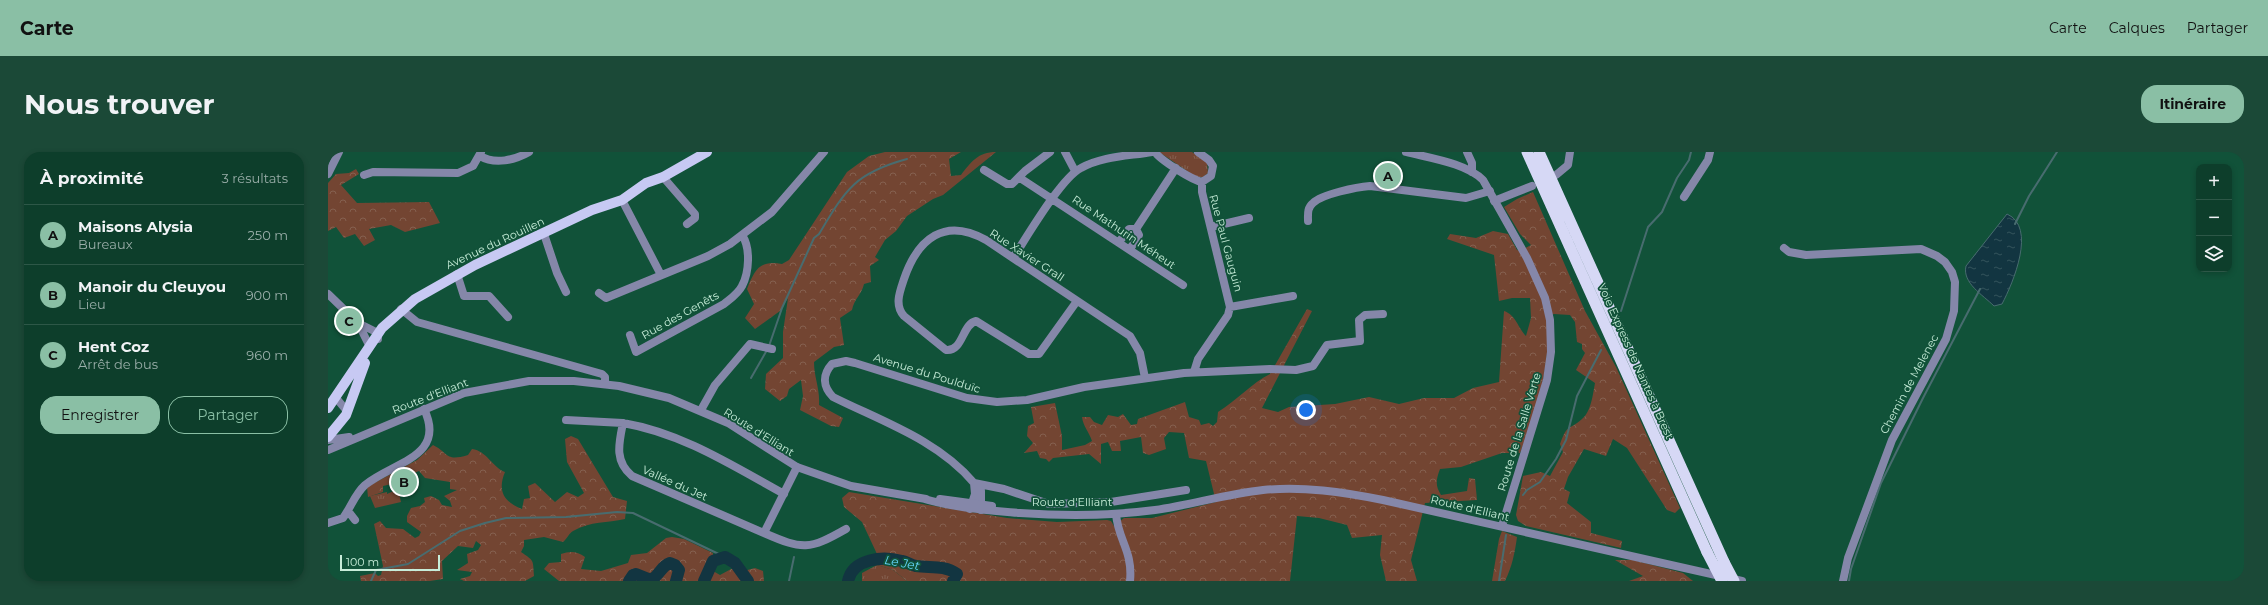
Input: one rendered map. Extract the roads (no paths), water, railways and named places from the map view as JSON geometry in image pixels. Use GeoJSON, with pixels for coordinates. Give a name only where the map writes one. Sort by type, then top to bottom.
{"type":"FeatureCollection","features":[{"type":"Feature","properties":{"kind":"highway"},"geometry":{"type":"LineString","coordinates":[[1522,152],[1559,235],[1592,294]]}},
{"type":"Feature","properties":{"kind":"highway","name":"Voie Express de Nantes à Brest"},"geometry":{"type":"LineString","coordinates":[[1527,152],[1707,552],[1722,581]]}},
{"type":"Feature","properties":{"kind":"highway","name":"Voie Express de Nantes à Brest"},"geometry":{"type":"LineString","coordinates":[[1539,152],[1724,562],[1734,581]]}},
{"type":"Feature","properties":{"kind":"main road","name":"Avenue du Rouillen"},"geometry":{"type":"LineString","coordinates":[[328,408],[378,333],[426,292],[457,274],[576,219],[623,203],[661,178],[707,152]]}},
{"type":"Feature","properties":{"kind":"main road","name":"Avenue du Rouillen"},"geometry":{"type":"LineString","coordinates":[[328,439],[347,411],[362,367],[402,311]]}},
{"type":"Feature","properties":{"kind":"street"},"geometry":{"type":"LineString","coordinates":[[328,174],[339,152]]}},
{"type":"Feature","properties":{"kind":"street"},"geometry":{"type":"LineString","coordinates":[[364,175],[373,172],[458,173],[471,168],[481,154],[489,160],[501,161],[515,158],[529,152]]}},
{"type":"Feature","properties":{"kind":"street"},"geometry":{"type":"LineString","coordinates":[[600,293],[606,298],[708,256],[742,235],[776,208],[824,152]]}},
{"type":"Feature","properties":{"kind":"street"},"geometry":{"type":"LineString","coordinates":[[984,170],[1009,185],[1020,178],[1025,171],[1050,152]]}},
{"type":"Feature","properties":{"kind":"street"},"geometry":{"type":"LineString","coordinates":[[1065,152],[1075,171]]}},
{"type":"Feature","properties":{"kind":"street"},"geometry":{"type":"LineString","coordinates":[[1013,258],[1053,199],[1075,171],[1102,160],[1154,152],[1192,178],[1202,182],[1211,176],[1213,166],[1209,160],[1198,152]]}},
{"type":"Feature","properties":{"kind":"street"},"geometry":{"type":"LineString","coordinates":[[1406,152],[1472,172],[1472,163],[1467,152]]}},
{"type":"Feature","properties":{"kind":"street"},"geometry":{"type":"LineString","coordinates":[[1556,175],[1568,165],[1570,152]]}},
{"type":"Feature","properties":{"kind":"street"},"geometry":{"type":"LineString","coordinates":[[1684,197],[1708,160],[1710,152]]}},
{"type":"Feature","properties":{"kind":"street"},"geometry":{"type":"LineString","coordinates":[[1136,229],[1176,168]]}},
{"type":"Feature","properties":{"kind":"street","name":"Route de la Salle Verte"},"geometry":{"type":"LineString","coordinates":[[1472,172],[1483,180],[1527,258],[1545,298],[1550,320],[1552,343],[1550,366],[1544,392],[1502,526]]}},
{"type":"Feature","properties":{"kind":"street"},"geometry":{"type":"LineString","coordinates":[[661,178],[695,214],[695,218],[687,224]]}},
{"type":"Feature","properties":{"kind":"street","name":"Rue Mathurin Méheut"},"geometry":{"type":"LineString","coordinates":[[1020,178],[1183,285]]}},
{"type":"Feature","properties":{"kind":"street","name":"Rue Paul Gauguin"},"geometry":{"type":"LineString","coordinates":[[1194,372],[1198,359],[1228,315],[1230,307],[1201,190],[1202,182]]}},
{"type":"Feature","properties":{"kind":"street"},"geometry":{"type":"LineString","coordinates":[[1308,221],[1308,210],[1315,201],[1358,187],[1370,186],[1466,198],[1490,192]]}},
{"type":"Feature","properties":{"kind":"street"},"geometry":{"type":"LineString","coordinates":[[1494,201],[1532,186]]}},
{"type":"Feature","properties":{"kind":"street"},"geometry":{"type":"LineString","coordinates":[[623,203],[661,275]]}},
{"type":"Feature","properties":{"kind":"street"},"geometry":{"type":"LineString","coordinates":[[1211,227],[1249,218]]}},
{"type":"Feature","properties":{"kind":"street"},"geometry":{"type":"LineString","coordinates":[[1119,242],[1127,230],[1136,229]]}},
{"type":"Feature","properties":{"kind":"street"},"geometry":{"type":"LineString","coordinates":[[1130,249],[1139,235],[1136,229]]}},
{"type":"Feature","properties":{"kind":"street","name":"Rue Xavier Grall"},"geometry":{"type":"LineString","coordinates":[[1076,301],[1039,354],[1036,356],[1028,354],[976,321],[971,324],[956,347],[952,350],[946,350],[910,322],[901,313],[899,296],[909,265],[919,247],[934,236],[953,231],[971,234],[986,240],[1133,339],[1141,356],[1145,378]]}},
{"type":"Feature","properties":{"kind":"street"},"geometry":{"type":"LineString","coordinates":[[544,234],[557,273],[566,292]]}},
{"type":"Feature","properties":{"kind":"street","name":"Rue des Genêts"},"geometry":{"type":"LineString","coordinates":[[630,335],[636,352],[724,304],[735,295],[742,286],[748,261],[748,248],[742,235]]}},
{"type":"Feature","properties":{"kind":"street","name":"Chemin de Melenec"},"geometry":{"type":"LineString","coordinates":[[1784,248],[1790,252],[1806,255],[1920,249],[1942,259],[1954,276],[1954,311],[1946,339],[1892,440],[1848,558],[1843,581]]}},
{"type":"Feature","properties":{"kind":"street"},"geometry":{"type":"LineString","coordinates":[[457,274],[464,296],[489,296],[508,317]]}},
{"type":"Feature","properties":{"kind":"street"},"geometry":{"type":"LineString","coordinates":[[328,294],[358,323],[378,333]]}},
{"type":"Feature","properties":{"kind":"street"},"geometry":{"type":"LineString","coordinates":[[1230,307],[1293,296]]}},
{"type":"Feature","properties":{"kind":"street"},"geometry":{"type":"LineString","coordinates":[[402,311],[417,322],[602,374],[605,378],[605,384]]}},
{"type":"Feature","properties":{"kind":"street","name":"Avenue du Poulduïc"},"geometry":{"type":"LineString","coordinates":[[977,484],[942,454],[921,440],[833,397],[828,392],[825,385],[825,373],[828,369],[838,361],[846,361],[967,398],[997,402],[1027,400],[1078,388],[1194,372],[1270,368],[1296,370],[1313,366],[1327,345],[1360,341],[1359,320],[1365,315],[1383,314]]}},
{"type":"Feature","properties":{"kind":"street"},"geometry":{"type":"LineString","coordinates":[[358,323],[369,345]]}},
{"type":"Feature","properties":{"kind":"street","name":"Avenue du Rouillen"},"geometry":{"type":"LineString","coordinates":[[362,367],[379,337],[378,333]]}},
{"type":"Feature","properties":{"kind":"street"},"geometry":{"type":"LineString","coordinates":[[701,410],[721,377],[750,344],[772,349]]}},
{"type":"Feature","properties":{"kind":"street","name":"Route d'Elliant"},"geometry":{"type":"LineString","coordinates":[[328,450],[464,393],[519,383],[565,380],[605,384],[658,395],[701,410],[735,427],[797,467],[851,486],[921,498],[1018,512],[1062,516],[1116,514],[1157,510],[1263,490],[1318,490],[1356,494],[1742,581]]}},
{"type":"Feature","properties":{"kind":"street"},"geometry":{"type":"LineString","coordinates":[[336,398],[347,411]]}},
{"type":"Feature","properties":{"kind":"street"},"geometry":{"type":"LineString","coordinates":[[328,523],[341,520],[360,491],[367,484],[416,454],[425,446],[430,425],[424,409]]}},
{"type":"Feature","properties":{"kind":"street"},"geometry":{"type":"LineString","coordinates":[[566,420],[623,423],[654,430],[699,447],[784,494]]}},
{"type":"Feature","properties":{"kind":"street","name":"Vallée du Jet"},"geometry":{"type":"LineString","coordinates":[[623,423],[618,452],[623,466],[632,476],[789,543],[811,546],[822,542],[846,529]]}},
{"type":"Feature","properties":{"kind":"street","name":"Route d'Elliant"},"geometry":{"type":"LineString","coordinates":[[328,439],[356,437]]}},
{"type":"Feature","properties":{"kind":"street"},"geometry":{"type":"LineString","coordinates":[[764,533],[797,467]]}},
{"type":"Feature","properties":{"kind":"street"},"geometry":{"type":"LineString","coordinates":[[977,484],[1004,489],[1049,504],[1111,502],[1186,490]]}},
{"type":"Feature","properties":{"kind":"street"},"geometry":{"type":"LineString","coordinates":[[971,506],[977,484]]}},
{"type":"Feature","properties":{"kind":"street"},"geometry":{"type":"LineString","coordinates":[[977,484],[981,507]]}},
{"type":"Feature","properties":{"kind":"street"},"geometry":{"type":"LineString","coordinates":[[348,511],[355,520]]}},
{"type":"Feature","properties":{"kind":"street"},"geometry":{"type":"LineString","coordinates":[[1116,514],[1117,525],[1130,555],[1130,581]]}},
{"type":"Feature","properties":{"kind":"water"},"geometry":{"type":"Polygon","coordinates":[[[2007,214],[2016,221],[2020,231],[2022,243],[2020,256],[2012,283],[2002,304],[1994,306],[1970,283],[1967,278],[1966,266],[2007,214]]]}},
{"type":"Feature","properties":{"kind":"waterway"},"geometry":{"type":"LineString","coordinates":[[1621,311],[1648,227],[1662,212],[1677,178],[1689,160],[1691,152]]}},
{"type":"Feature","properties":{"kind":"waterway"},"geometry":{"type":"LineString","coordinates":[[2015,224],[2029,196],[2057,152]]}},
{"type":"Feature","properties":{"kind":"waterway"},"geometry":{"type":"LineString","coordinates":[[769,346],[782,308],[814,238],[819,234],[845,194],[863,177],[875,170],[907,159]]}},
{"type":"Feature","properties":{"kind":"waterway"},"geometry":{"type":"LineString","coordinates":[[1849,581],[1851,569],[1881,483],[1923,398],[1980,289]]}},
{"type":"Feature","properties":{"kind":"waterway"},"geometry":{"type":"LineString","coordinates":[[751,378],[767,350]]}},
{"type":"Feature","properties":{"kind":"waterway"},"geometry":{"type":"LineString","coordinates":[[1523,495],[1527,490],[1540,482],[1556,459],[1566,440],[1577,396],[1601,350]]}},
{"type":"Feature","properties":{"kind":"waterway"},"geometry":{"type":"LineString","coordinates":[[371,581],[376,570],[408,564],[460,531],[506,518],[566,517],[617,512],[633,513],[725,557]]}},
{"type":"Feature","properties":{"kind":"waterway"},"geometry":{"type":"LineString","coordinates":[[1499,581],[1506,535]]}},
{"type":"Feature","properties":{"kind":"waterway","name":"Le Jet"},"geometry":{"type":"LineString","coordinates":[[704,581],[713,561],[725,557],[735,563],[748,581]]}},
{"type":"Feature","properties":{"kind":"waterway"},"geometry":{"type":"LineString","coordinates":[[789,581],[794,557]]}},
{"type":"Feature","properties":{"kind":"waterway","name":"Le Jet"},"geometry":{"type":"LineString","coordinates":[[848,581],[851,573],[856,567],[870,560],[878,559],[894,559],[916,566],[947,569],[957,574],[953,581]]}},
{"type":"Feature","properties":{"kind":"waterway","name":"Le Jet"},"geometry":{"type":"LineString","coordinates":[[629,581],[633,575],[636,574],[651,580],[664,566],[670,563],[675,565],[679,570],[676,581]]}},
{"type":"Feature","properties":{"kind":"place","name":"Maisons Alysia"},"geometry":{"type":"Point","coordinates":[1388,176]}},
{"type":"Feature","properties":{"kind":"place","name":"Hent Coz"},"geometry":{"type":"Point","coordinates":[349,321]}},
{"type":"Feature","properties":{"kind":"place","name":"Manoir du Cleuyou"},"geometry":{"type":"Point","coordinates":[404,482]}}]}
